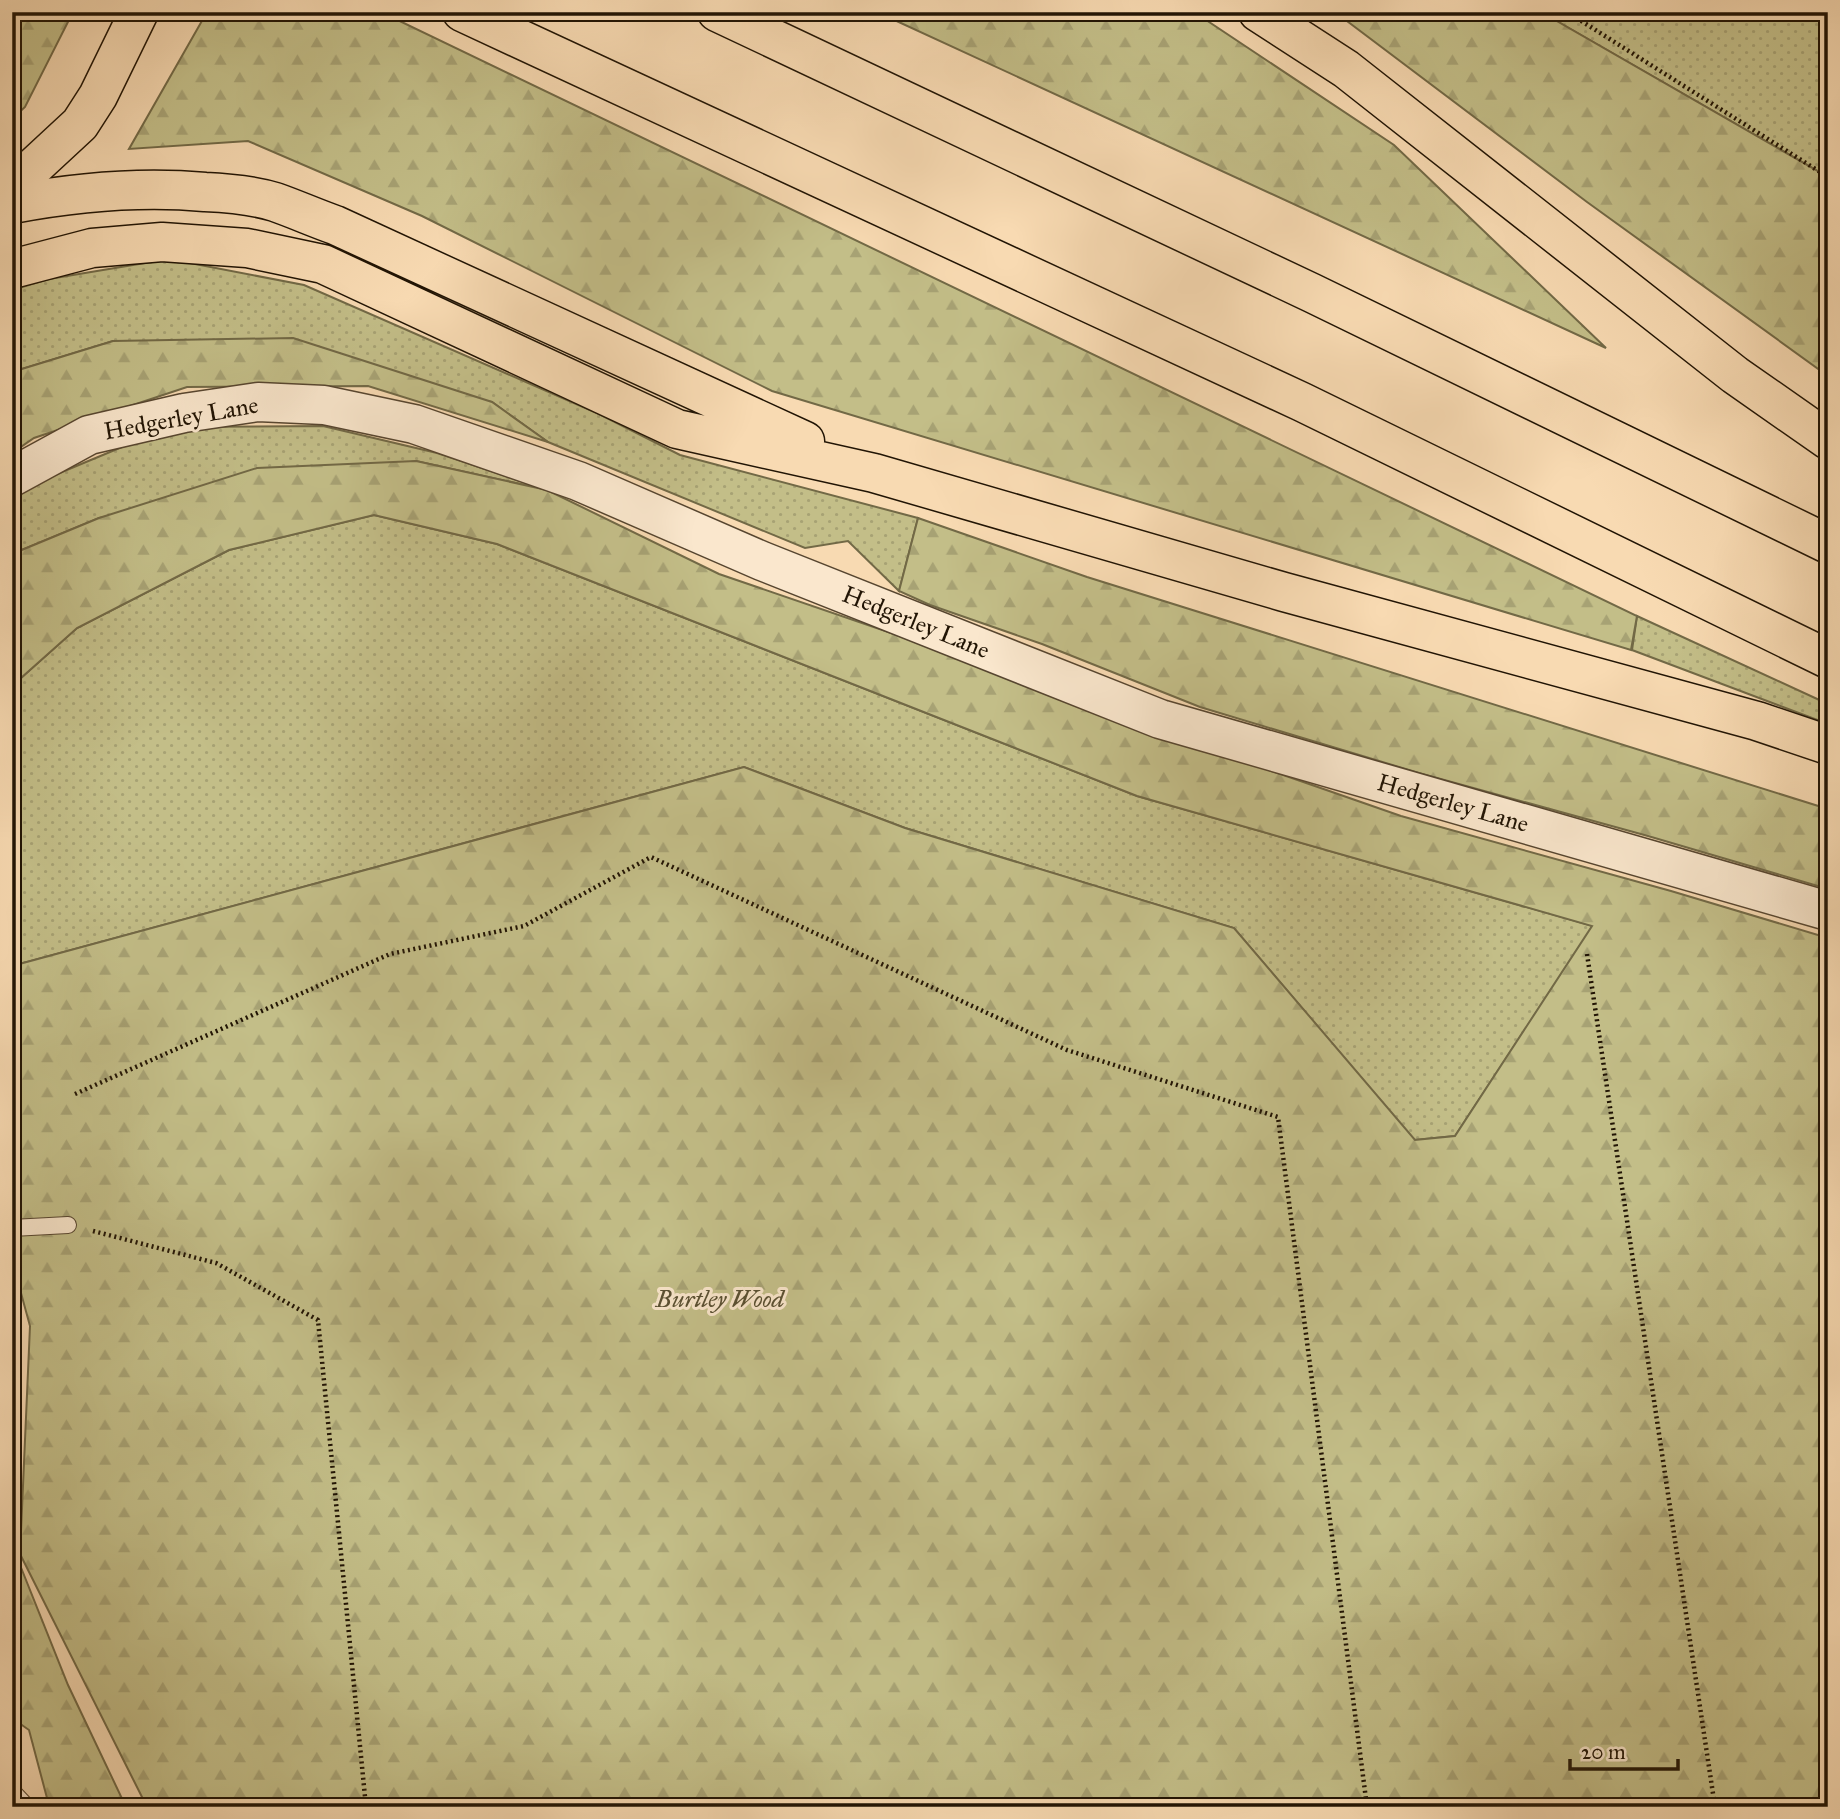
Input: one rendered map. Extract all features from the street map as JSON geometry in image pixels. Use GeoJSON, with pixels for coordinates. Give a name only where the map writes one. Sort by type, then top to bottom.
{"type":"FeatureCollection","features":[{"type":"Feature","properties":{"kind":"highway"},"geometry":{"type":"LineString","coordinates":[[12,187],[80,124],[98,96],[139,12]]}},
{"type":"Feature","properties":{"kind":"highway"},"geometry":{"type":"LineString","coordinates":[[462,12],[1302,402],[1828,659]]}},
{"type":"Feature","properties":{"kind":"highway"},"geometry":{"type":"LineString","coordinates":[[718,12],[1312,293],[1828,544]]}},
{"type":"Feature","properties":{"kind":"highway"},"geometry":{"type":"LineString","coordinates":[[1258,12],[1346,69],[1735,375],[1828,439]]}},
{"type":"Feature","properties":{"kind":"highway"},"geometry":{"type":"LineString","coordinates":[[12,204],[102,191],[174,189],[234,194],[274,202],[335,225],[874,473]]}},
{"type":"Feature","properties":{"kind":"highway"},"geometry":{"type":"LineString","coordinates":[[12,269],[92,248],[162,242],[247,248],[323,264],[677,429],[874,473],[1284,592],[1757,720],[1828,745]]}},
{"type":"Feature","properties":{"kind":"street","name":"Hedgerley Lane"},"geometry":{"type":"LineString","coordinates":[[12,477],[89,435],[184,413],[258,402],[324,405],[414,424],[579,481],[762,561],[1160,719],[1828,911]]}},
{"type":"Feature","properties":{"kind":"lane"},"geometry":{"type":"LineString","coordinates":[[12,1228],[68,1225]]}},
{"type":"Feature","properties":{"kind":"lane"},"geometry":{"type":"LineString","coordinates":[[12,1791],[27,1807]]}},
{"type":"Feature","properties":{"kind":"path"},"geometry":{"type":"LineString","coordinates":[[1567,12],[1828,177]]}},
{"type":"Feature","properties":{"kind":"path"},"geometry":{"type":"LineString","coordinates":[[75,1094],[390,954],[524,926],[650,857],[1067,1049],[1278,1117],[1367,1807]]}},
{"type":"Feature","properties":{"kind":"path"},"geometry":{"type":"LineString","coordinates":[[1587,954],[1715,1807]]}},
{"type":"Feature","properties":{"kind":"path"},"geometry":{"type":"LineString","coordinates":[[68,1225],[216,1264],[318,1320],[366,1807]]}},
{"type":"Feature","properties":{"kind":"green space"},"geometry":{"type":"Polygon","coordinates":[[[12,12],[73,12],[25,107],[12,119],[12,12]]]}},
{"type":"Feature","properties":{"kind":"green space"},"geometry":{"type":"Polygon","coordinates":[[[207,12],[381,12],[1637,616],[1631,650],[772,391],[422,216],[248,141],[129,149],[207,12]]]}},
{"type":"Feature","properties":{"kind":"green space"},"geometry":{"type":"Polygon","coordinates":[[[877,12],[1194,12],[1394,145],[1606,348],[877,12]]]}},
{"type":"Feature","properties":{"kind":"green space"},"geometry":{"type":"Polygon","coordinates":[[[1335,12],[1541,12],[1828,177],[1828,376],[1587,202],[1335,12]]]}},
{"type":"Feature","properties":{"kind":"green space"},"geometry":{"type":"Polygon","coordinates":[[[1541,12],[1828,12],[1828,177],[1541,12]]]}},
{"type":"Feature","properties":{"kind":"green space"},"geometry":{"type":"Polygon","coordinates":[[[169,259],[304,285],[599,414],[680,455],[918,518],[899,591],[848,541],[805,548],[548,442],[492,402],[113,341],[12,372],[12,290],[49,279],[169,259]]]}},
{"type":"Feature","properties":{"kind":"green space"},"geometry":{"type":"Polygon","coordinates":[[[293,338],[492,402],[548,442],[368,386],[187,387],[34,438],[12,453],[12,372],[113,341],[293,338]]]}},
{"type":"Feature","properties":{"kind":"green space"},"geometry":{"type":"Polygon","coordinates":[[[323,426],[437,453],[547,490],[416,461],[99,518],[12,554],[12,500],[38,482],[170,427],[323,426]]]}},
{"type":"Feature","properties":{"kind":"green space","name":"Burtley Wood"},"geometry":{"type":"Polygon","coordinates":[[[416,461],[547,490],[719,574],[1401,816],[1828,938],[1828,1807],[147,1807],[20,1554],[30,1326],[12,1260],[12,966],[744,767],[905,828],[1234,928],[1415,1140],[1455,1136],[1592,926],[1137,796],[497,544],[374,515],[229,550],[77,628],[12,686],[12,554],[99,518],[257,468],[416,461]]]}},
{"type":"Feature","properties":{"kind":"green space"},"geometry":{"type":"Polygon","coordinates":[[[374,515],[497,544],[1137,796],[1593,926],[1455,1136],[1414,1140],[1234,928],[905,828],[744,767],[12,966],[12,686],[77,628],[229,550],[374,515]]]}},
{"type":"Feature","properties":{"kind":"green space"},"geometry":{"type":"Polygon","coordinates":[[[918,518],[1087,577],[1828,809],[1828,889],[1419,773],[1200,707],[1042,644],[930,605],[899,591],[918,518]]]}},
{"type":"Feature","properties":{"kind":"green space"},"geometry":{"type":"Polygon","coordinates":[[[1637,616],[1828,704],[1828,724],[1632,650],[1637,616]]]}},
{"type":"Feature","properties":{"kind":"green space"},"geometry":{"type":"Polygon","coordinates":[[[12,1323],[18,1328],[12,1438],[12,1323]]]}},
{"type":"Feature","properties":{"kind":"green space"},"geometry":{"type":"Polygon","coordinates":[[[12,1545],[68,1685],[126,1807],[55,1807],[47,1798],[29,1730],[12,1718],[12,1545]]]}}]}
